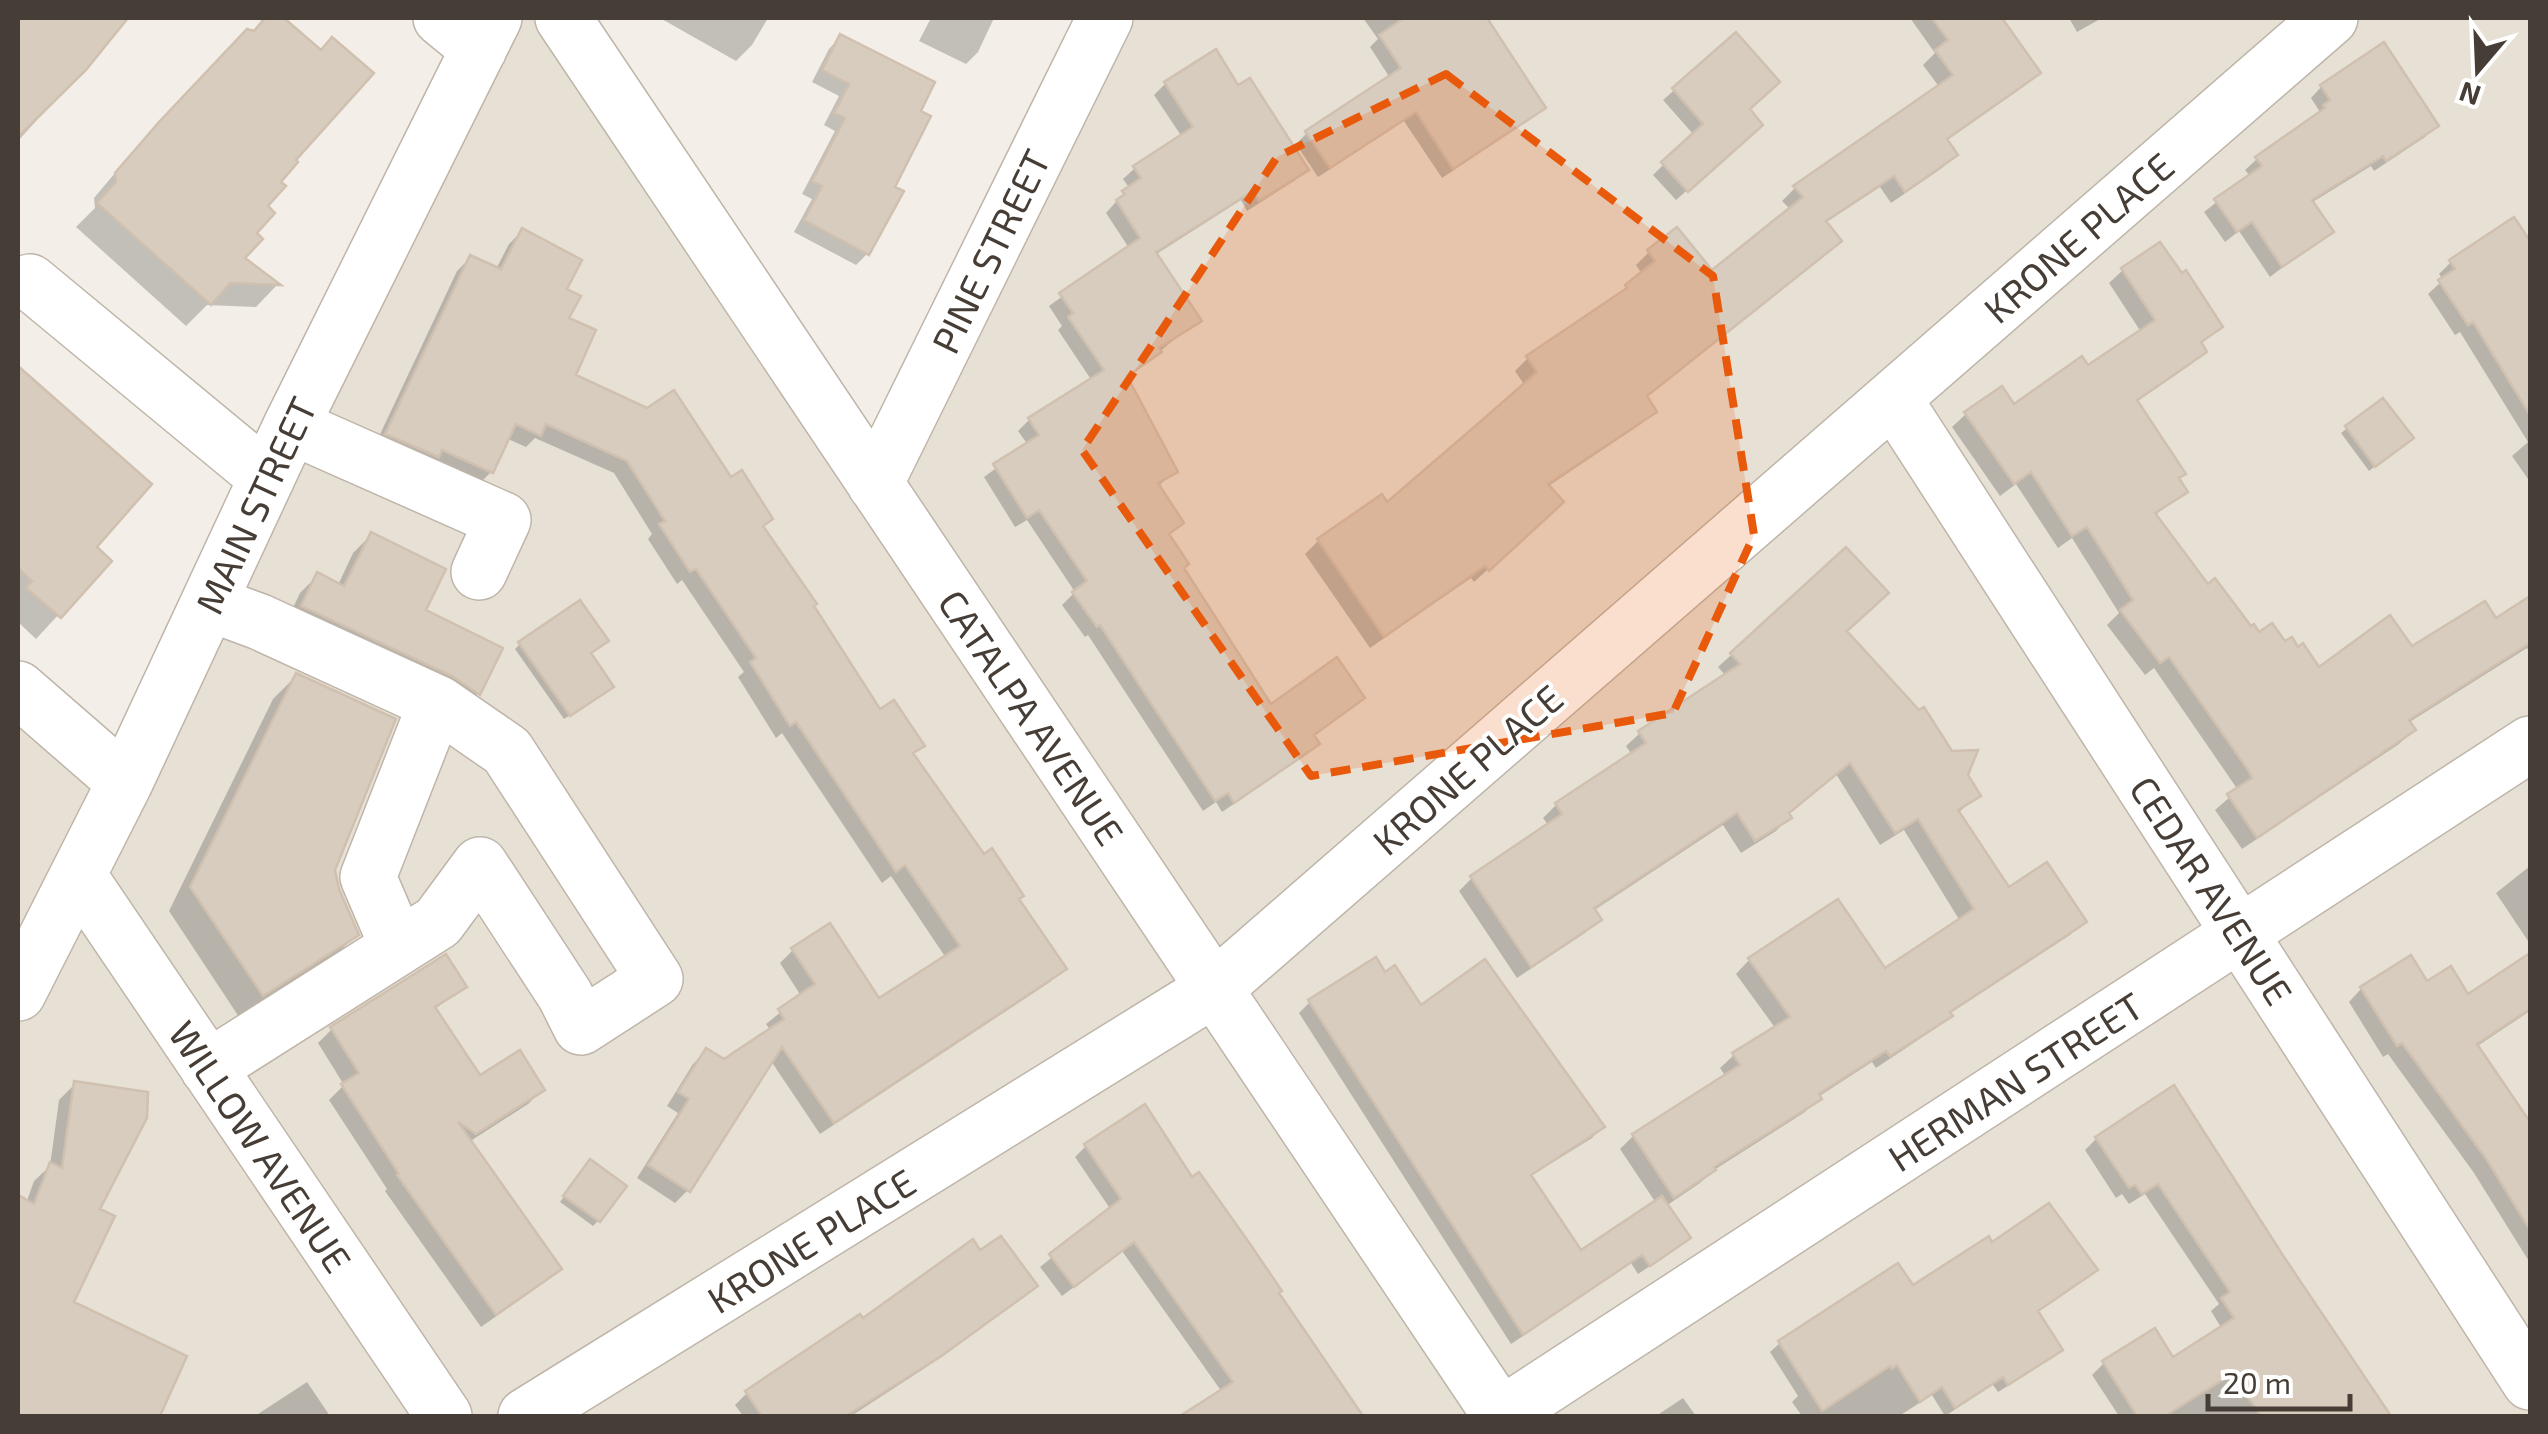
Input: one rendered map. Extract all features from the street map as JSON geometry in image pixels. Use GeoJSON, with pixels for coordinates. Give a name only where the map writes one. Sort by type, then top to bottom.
{"type":"FeatureCollection","features":[{"type":"Feature","properties":{"kind":"street","name":"CATALPA AVENUE"},"geometry":{"type":"LineString","coordinates":[[563,18],[1500,1416]]}},
{"type":"Feature","properties":{"kind":"street","name":"PINE STREET"},"geometry":{"type":"LineString","coordinates":[[875,484],[1104,18]]}},
{"type":"Feature","properties":{"kind":"street","name":"KRONE PLACE"},"geometry":{"type":"LineString","coordinates":[[526,1416],[1214,989],[2330,18]]}},
{"type":"Feature","properties":{"kind":"street","name":"MAIN STREET"},"geometry":{"type":"LineString","coordinates":[[18,994],[125,782],[471,28]]}},
{"type":"Feature","properties":{"kind":"street"},"geometry":{"type":"LineString","coordinates":[[30,282],[267,478]]}},
{"type":"Feature","properties":{"kind":"street","name":"CEDAR AVENUE"},"geometry":{"type":"LineString","coordinates":[[1894,398],[2530,1382]]}},
{"type":"Feature","properties":{"kind":"street"},"geometry":{"type":"LineString","coordinates":[[291,426],[503,520],[479,572]]}},
{"type":"Feature","properties":{"kind":"street"},"geometry":{"type":"LineString","coordinates":[[208,603],[260,622],[439,704],[507,751],[655,979],[581,1027],[565,995],[480,866],[438,922],[208,1068]]}},
{"type":"Feature","properties":{"kind":"street"},"geometry":{"type":"LineString","coordinates":[[18,688],[125,782]]}},
{"type":"Feature","properties":{"kind":"street"},"geometry":{"type":"LineString","coordinates":[[398,947],[368,877],[439,704]]}},
{"type":"Feature","properties":{"kind":"street","name":"HERMAN STREET"},"geometry":{"type":"LineString","coordinates":[[1500,1416],[2530,744]]}},
{"type":"Feature","properties":{"kind":"street","name":"WILLOW AVENUE"},"geometry":{"type":"LineString","coordinates":[[78,876],[444,1416]]}},
{"type":"Feature","properties":{"kind":"highlighted area"},"geometry":{"type":"Polygon","coordinates":[[[1446,74],[1713,276],[1754,535],[1673,713],[1311,776],[1082,450],[1277,157],[1446,74]]]}},
{"type":"Feature","properties":{"kind":"shaded area"},"geometry":{"type":"Polygon","coordinates":[[[494,18],[563,18],[875,483],[1105,18],[2530,18],[2530,1416],[18,1416],[18,689],[124,781],[494,18]]]}},
{"type":"Feature","properties":{"kind":"building"},"geometry":{"type":"Polygon","coordinates":[[[18,18],[128,18],[86,70],[18,137],[18,18]]]}},
{"type":"Feature","properties":{"kind":"building"},"geometry":{"type":"Polygon","coordinates":[[[265,18],[284,18],[321,50],[332,37],[374,73],[296,160],[281,182],[286,186],[268,206],[275,213],[257,233],[263,239],[245,258],[281,285],[230,283],[211,305],[97,203],[116,182],[115,173],[159,122],[247,29],[254,31],[265,18]]]}},
{"type":"Feature","properties":{"kind":"building"},"geometry":{"type":"Polygon","coordinates":[[[1404,18],[1487,18],[1546,108],[1453,169],[1416,112],[1330,168],[1305,131],[1401,68],[1379,35],[1404,18]]]}},
{"type":"Feature","properties":{"kind":"building"},"geometry":{"type":"Polygon","coordinates":[[[1932,18],[2002,18],[2041,73],[1947,139],[1958,155],[1905,192],[1894,176],[1826,221],[1842,241],[1647,396],[1657,412],[1548,484],[1564,502],[1489,571],[1485,566],[1384,637],[1317,539],[1382,494],[1387,502],[1480,422],[1537,372],[1526,356],[1627,288],[1625,285],[1655,261],[1647,250],[1677,227],[1712,270],[1803,197],[1793,186],[1953,75],[1935,50],[1948,40],[1932,18]]]}},
{"type":"Feature","properties":{"kind":"building"},"geometry":{"type":"Polygon","coordinates":[[[1736,32],[1780,82],[1750,109],[1763,125],[1688,192],[1661,162],[1703,124],[1672,88],[1736,32]]]}},
{"type":"Feature","properties":{"kind":"building"},"geometry":{"type":"Polygon","coordinates":[[[840,34],[935,82],[921,111],[931,116],[895,187],[904,191],[869,255],[804,220],[822,186],[812,181],[845,118],[834,113],[849,84],[822,70],[840,34]]]}},
{"type":"Feature","properties":{"kind":"building"},"geometry":{"type":"Polygon","coordinates":[[[2384,42],[2439,126],[2386,161],[2383,156],[2312,200],[2334,232],[2282,267],[2252,222],[2237,232],[2214,199],[2262,166],[2255,157],[2325,108],[2323,105],[2330,100],[2320,85],[2384,42]]]}},
{"type":"Feature","properties":{"kind":"building"},"geometry":{"type":"Polygon","coordinates":[[[1216,49],[1238,85],[1250,78],[1309,170],[1259,201],[1253,191],[1156,252],[1202,321],[1159,348],[1162,352],[1127,376],[1178,472],[1158,483],[1184,523],[1169,534],[1189,564],[1184,568],[1271,704],[1337,657],[1365,698],[1314,735],[1320,744],[1234,803],[1228,793],[1215,801],[1100,625],[1097,627],[1072,592],[1087,581],[1039,510],[1027,518],[993,464],[1039,435],[1028,418],[1104,370],[1068,317],[1073,313],[1059,293],[1140,238],[1116,200],[1141,178],[1133,166],[1193,127],[1164,82],[1216,49]]]}},
{"type":"Feature","properties":{"kind":"building"},"geometry":{"type":"Polygon","coordinates":[[[2514,217],[2530,241],[2530,415],[2473,322],[2468,325],[2438,280],[2455,269],[2449,260],[2514,217]]]}},
{"type":"Feature","properties":{"kind":"building"},"geometry":{"type":"Polygon","coordinates":[[[522,228],[582,260],[567,289],[581,296],[569,318],[596,330],[576,375],[647,408],[674,390],[731,477],[742,470],[773,519],[763,526],[817,604],[814,606],[880,709],[894,700],[925,746],[913,753],[984,854],[992,848],[1024,896],[1019,899],[1067,969],[834,1123],[782,1047],[690,1192],[648,1165],[689,1099],[678,1092],[706,1048],[724,1059],[784,1019],[778,1009],[815,984],[791,948],[830,923],[879,998],[960,946],[905,865],[896,872],[796,722],[790,726],[750,662],[756,658],[696,569],[690,572],[659,524],[665,521],[627,461],[546,424],[541,436],[516,424],[493,473],[442,450],[439,457],[385,434],[470,255],[501,269],[522,228]]]}},
{"type":"Feature","properties":{"kind":"building"},"geometry":{"type":"Polygon","coordinates":[[[2160,242],[2182,273],[2186,270],[2223,327],[2201,342],[2207,352],[2137,400],[2186,474],[2179,478],[2188,492],[2155,513],[2208,584],[2215,578],[2251,626],[2254,624],[2259,632],[2272,623],[2285,641],[2292,637],[2298,647],[2303,643],[2319,667],[2390,615],[2412,646],[2485,601],[2496,618],[2530,596],[2530,643],[2409,720],[2416,730],[2257,838],[2227,794],[2252,778],[2248,770],[2169,657],[2160,663],[2120,610],[2133,600],[2087,527],[2072,536],[2031,472],[2014,484],[1964,412],[2002,386],[2014,404],[2082,356],[2088,365],[2155,320],[2121,268],[2160,242]]]}},
{"type":"Feature","properties":{"kind":"building"},"geometry":{"type":"Polygon","coordinates":[[[18,366],[152,484],[97,547],[112,561],[61,618],[26,588],[32,581],[18,568],[18,366]]]}},
{"type":"Feature","properties":{"kind":"building"},"geometry":{"type":"Polygon","coordinates":[[[2383,398],[2414,438],[2375,467],[2345,426],[2383,398]]]}},
{"type":"Feature","properties":{"kind":"building"},"geometry":{"type":"Polygon","coordinates":[[[371,532],[446,569],[426,610],[503,648],[480,695],[452,676],[301,606],[317,572],[344,586],[371,532]]]}},
{"type":"Feature","properties":{"kind":"building"},"geometry":{"type":"Polygon","coordinates":[[[1846,547],[1889,593],[1847,631],[1919,710],[1924,707],[1952,751],[1978,750],[1968,775],[1981,796],[1958,810],[2009,887],[2047,862],[2087,922],[1950,1012],[1953,1016],[1890,1056],[1886,1051],[1819,1094],[1822,1099],[1714,1167],[1716,1170],[1674,1198],[1632,1134],[1740,1065],[1732,1053],[1790,1017],[1748,958],[1838,899],[1885,968],[1974,909],[1918,819],[1895,833],[1850,763],[1789,813],[1792,818],[1755,841],[1737,813],[1594,908],[1602,920],[1531,967],[1470,876],[1562,814],[1555,803],[1646,743],[1638,731],[1740,664],[1730,653],[1846,547]]]}},
{"type":"Feature","properties":{"kind":"building"},"geometry":{"type":"Polygon","coordinates":[[[580,600],[609,641],[591,653],[614,687],[570,716],[518,642],[580,600]]]}},
{"type":"Feature","properties":{"kind":"building"},"geometry":{"type":"Polygon","coordinates":[[[296,673],[396,719],[335,870],[359,935],[263,996],[190,887],[296,673]]]}},
{"type":"Feature","properties":{"kind":"building"},"geometry":{"type":"Polygon","coordinates":[[[2530,953],[2530,1009],[2477,1044],[2530,1122],[2530,1230],[2487,1160],[2402,1043],[2397,1046],[2360,987],[2411,955],[2427,981],[2451,966],[2468,994],[2530,953]]]}},
{"type":"Feature","properties":{"kind":"building"},"geometry":{"type":"Polygon","coordinates":[[[446,954],[467,987],[435,1007],[480,1075],[520,1050],[545,1090],[476,1134],[458,1122],[562,1269],[496,1315],[397,1175],[341,1084],[359,1073],[330,1027],[446,954]]]}},
{"type":"Feature","properties":{"kind":"building"},"geometry":{"type":"Polygon","coordinates":[[[1376,957],[1385,972],[1395,965],[1421,1005],[1485,959],[1605,1127],[1531,1175],[1581,1250],[1662,1196],[1691,1238],[1650,1266],[1642,1255],[1523,1335],[1308,1000],[1376,957]]]}},
{"type":"Feature","properties":{"kind":"building"},"geometry":{"type":"Polygon","coordinates":[[[74,1081],[148,1092],[147,1118],[100,1209],[115,1216],[74,1302],[187,1356],[160,1416],[18,1416],[18,1195],[34,1204],[50,1162],[62,1168],[74,1081]]]}},
{"type":"Feature","properties":{"kind":"building"},"geometry":{"type":"Polygon","coordinates":[[[2174,1085],[2391,1416],[2261,1416],[2232,1374],[2165,1416],[2137,1416],[2102,1361],[2155,1328],[2173,1357],[2234,1318],[2221,1298],[2230,1292],[2158,1184],[2142,1194],[2135,1185],[2129,1188],[2095,1137],[2174,1085]]]}},
{"type":"Feature","properties":{"kind":"building"},"geometry":{"type":"Polygon","coordinates":[[[1145,1104],[1192,1177],[1199,1172],[1248,1241],[1363,1416],[1180,1416],[1233,1382],[1134,1242],[1074,1287],[1049,1254],[1121,1199],[1084,1144],[1145,1104]]]}},
{"type":"Feature","properties":{"kind":"building"},"geometry":{"type":"Polygon","coordinates":[[[590,1159],[627,1186],[600,1222],[563,1196],[590,1159]]]}},
{"type":"Feature","properties":{"kind":"building"},"geometry":{"type":"Polygon","coordinates":[[[2049,1203],[2098,1270],[2038,1311],[2063,1350],[2008,1385],[2003,1377],[1955,1408],[1942,1387],[1920,1402],[1897,1365],[1822,1411],[1778,1341],[1898,1263],[1913,1285],[1989,1236],[1992,1242],[2049,1203]]]}},
{"type":"Feature","properties":{"kind":"building"},"geometry":{"type":"Polygon","coordinates":[[[1001,1236],[1038,1286],[940,1357],[846,1416],[762,1416],[745,1391],[860,1314],[863,1318],[973,1239],[980,1250],[1001,1236]]]}}]}
